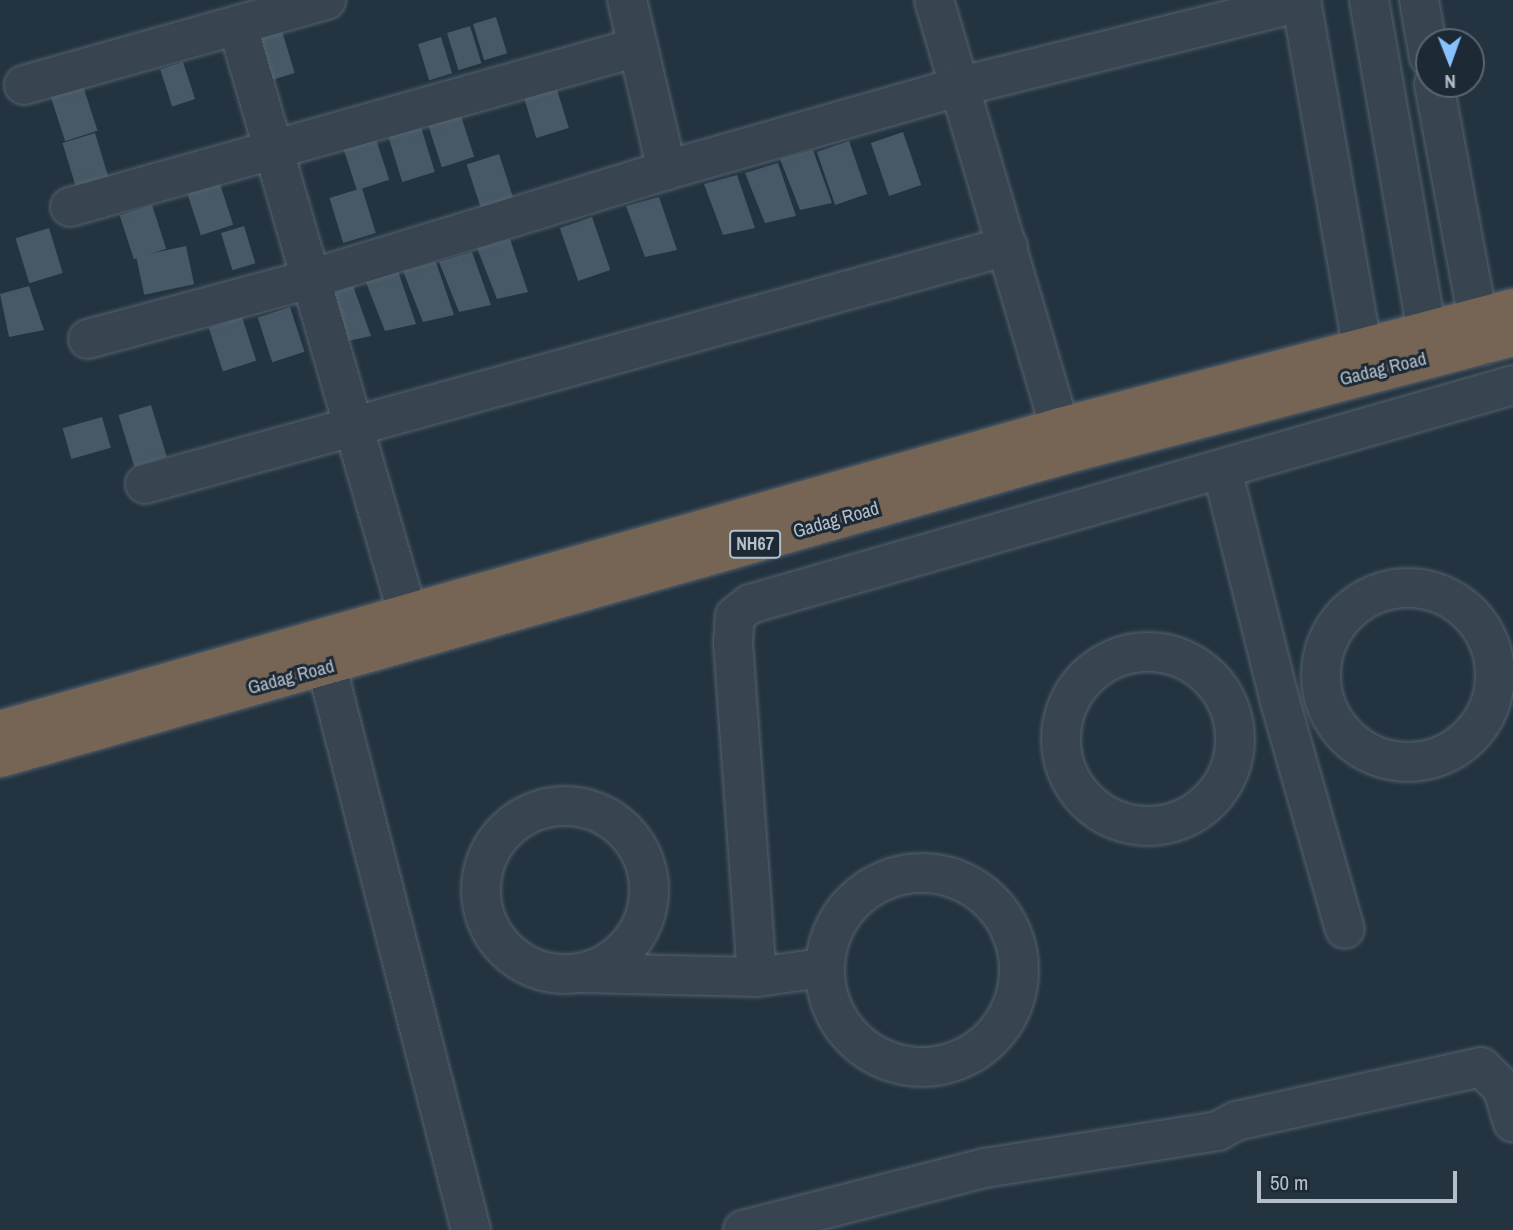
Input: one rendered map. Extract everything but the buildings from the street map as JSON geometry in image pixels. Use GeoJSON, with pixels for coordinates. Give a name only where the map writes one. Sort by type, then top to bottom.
{"type":"FeatureCollection","features":[{"type":"Feature","properties":{"kind":"highway","name":"Gadag Road"},"geometry":{"type":"LineString","coordinates":[[0,730],[1060,428],[1362,346],[1427,343],[1491,333],[1513,308]]}},
{"type":"Feature","properties":{"kind":"highway","name":"Gadag Road"},"geometry":{"type":"LineString","coordinates":[[0,758],[1068,454],[1427,343]]}},
{"type":"Feature","properties":{"kind":"street"},"geometry":{"type":"LineString","coordinates":[[24,85],[238,27],[326,0]]}},
{"type":"Feature","properties":{"kind":"street"},"geometry":{"type":"LineString","coordinates":[[627,0],[667,170]]}},
{"type":"Feature","properties":{"kind":"street"},"geometry":{"type":"LineString","coordinates":[[934,0],[1060,428]]}},
{"type":"Feature","properties":{"kind":"street"},"geometry":{"type":"LineString","coordinates":[[1368,0],[1427,343]]}},
{"type":"Feature","properties":{"kind":"street"},"geometry":{"type":"LineString","coordinates":[[1419,0],[1424,28]]}},
{"type":"Feature","properties":{"kind":"street"},"geometry":{"type":"LineString","coordinates":[[88,339],[314,278],[667,170],[958,87],[1302,1],[1362,346]]}},
{"type":"Feature","properties":{"kind":"street"},"geometry":{"type":"LineString","coordinates":[[238,27],[272,149],[314,278],[351,428],[408,615]]}},
{"type":"Feature","properties":{"kind":"street"},"geometry":{"type":"LineString","coordinates":[[70,207],[638,47]]}},
{"type":"Feature","properties":{"kind":"street"},"geometry":{"type":"LineString","coordinates":[[1437,98],[1491,333]]}},
{"type":"Feature","properties":{"kind":"street"},"geometry":{"type":"LineString","coordinates":[[145,484],[1008,246]]}},
{"type":"Feature","properties":{"kind":"street"},"geometry":{"type":"LineString","coordinates":[[757,977],[733,643],[735,616],[750,604],[1513,385]]}},
{"type":"Feature","properties":{"kind":"street"},"geometry":{"type":"LineString","coordinates":[[1222,469],[1279,698],[1345,929]]}},
{"type":"Feature","properties":{"kind":"street"},"geometry":{"type":"LineString","coordinates":[[1407,587],[1438,593],[1457,602],[1479,623],[1493,651],[1493,697],[1481,724],[1450,752],[1421,762],[1391,761],[1361,750],[1338,729],[1324,702],[1320,674],[1325,644],[1351,608],[1377,593],[1407,587]]}},
{"type":"Feature","properties":{"kind":"street"},"geometry":{"type":"LineString","coordinates":[[1148,651],[1178,656],[1219,687],[1233,714],[1233,761],[1221,788],[1190,815],[1161,825],[1131,824],[1101,813],[1079,792],[1064,766],[1060,737],[1066,708],[1092,672],[1118,657],[1148,651]]}},
{"type":"Feature","properties":{"kind":"street"},"geometry":{"type":"LineString","coordinates":[[327,667],[471,1230]]}},
{"type":"Feature","properties":{"kind":"street"},"geometry":{"type":"LineString","coordinates":[[1233,714],[1279,698],[1324,702]]}},
{"type":"Feature","properties":{"kind":"street"},"geometry":{"type":"LineString","coordinates":[[577,973],[605,964],[635,937],[647,911],[649,881],[633,840],[611,819],[594,810],[564,806],[535,811],[510,825],[485,860],[480,889],[484,915],[498,942],[519,961],[548,972],[577,973],[757,977],[823,968]]}},
{"type":"Feature","properties":{"kind":"street"},"geometry":{"type":"LineString","coordinates":[[921,872],[955,877],[977,888],[1002,912],[1020,960],[1017,994],[1003,1025],[969,1056],[937,1067],[902,1066],[869,1053],[844,1030],[827,1000],[823,968],[829,935],[858,895],[887,877],[921,872]]}},
{"type":"Feature","properties":{"kind":"street"},"geometry":{"type":"LineString","coordinates":[[743,1230],[985,1168],[1218,1131],[1236,1121],[1481,1067],[1502,1087],[1513,1122]]}}]}
